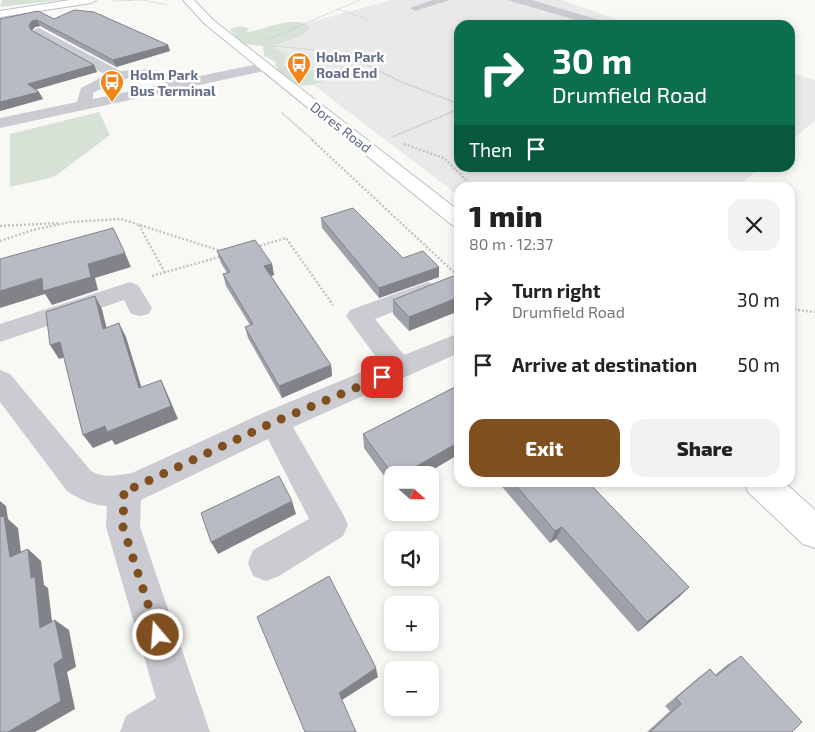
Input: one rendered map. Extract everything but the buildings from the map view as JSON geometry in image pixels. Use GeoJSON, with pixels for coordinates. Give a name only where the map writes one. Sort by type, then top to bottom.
{"type":"FeatureCollection","features":[{"type":"Feature","properties":{"kind":"main road"},"geometry":{"type":"LineString","coordinates":[[0,14],[90,0]]}},
{"type":"Feature","properties":{"kind":"main road","name":"Dores Road"},"geometry":{"type":"LineString","coordinates":[[188,0],[206,10],[240,47],[264,67],[454,217]]}},
{"type":"Feature","properties":{"kind":"main road"},"geometry":{"type":"LineString","coordinates":[[766,487],[815,532]]}},
{"type":"Feature","properties":{"kind":"street"},"geometry":{"type":"LineString","coordinates":[[415,8],[444,0]]}},
{"type":"Feature","properties":{"kind":"street"},"geometry":{"type":"LineString","coordinates":[[512,0],[531,2],[589,20]]}},
{"type":"Feature","properties":{"kind":"street"},"geometry":{"type":"LineString","coordinates":[[65,31],[42,34],[119,76]]}},
{"type":"Feature","properties":{"kind":"street"},"geometry":{"type":"LineString","coordinates":[[0,123],[264,67]]}},
{"type":"Feature","properties":{"kind":"street"},"geometry":{"type":"LineString","coordinates":[[85,104],[86,91],[94,85],[119,76],[158,74],[180,84]]}},
{"type":"Feature","properties":{"kind":"street"},"geometry":{"type":"LineString","coordinates":[[400,369],[359,316],[452,280]]}},
{"type":"Feature","properties":{"kind":"street"},"geometry":{"type":"LineString","coordinates":[[0,333],[135,299]]}},
{"type":"Feature","properties":{"kind":"street"},"geometry":{"type":"LineString","coordinates":[[0,381],[78,481],[93,490],[108,491],[135,487],[274,422],[454,344]]}},
{"type":"Feature","properties":{"kind":"street"},"geometry":{"type":"LineString","coordinates":[[266,563],[331,525],[274,422]]}},
{"type":"Feature","properties":{"kind":"street"},"geometry":{"type":"LineString","coordinates":[[124,489],[123,527],[184,720],[142,732]]}},
{"type":"Feature","properties":{"kind":"path"},"geometry":{"type":"LineString","coordinates":[[256,45],[360,0]]}},
{"type":"Feature","properties":{"kind":"path"},"geometry":{"type":"LineString","coordinates":[[104,1],[158,2],[172,10]]}},
{"type":"Feature","properties":{"kind":"path"},"geometry":{"type":"LineString","coordinates":[[336,9],[367,19]]}},
{"type":"Feature","properties":{"kind":"path"},"geometry":{"type":"LineString","coordinates":[[240,47],[256,45],[308,48],[355,59],[399,81],[454,102]]}},
{"type":"Feature","properties":{"kind":"path"},"geometry":{"type":"LineString","coordinates":[[370,150],[386,140],[454,111]]}},
{"type":"Feature","properties":{"kind":"path"},"geometry":{"type":"LineString","coordinates":[[281,112],[336,160],[452,280]]}},
{"type":"Feature","properties":{"kind":"path"},"geometry":{"type":"LineString","coordinates":[[386,140],[394,142]]}},
{"type":"Feature","properties":{"kind":"path"},"geometry":{"type":"LineString","coordinates":[[403,144],[436,152],[454,164]]}},
{"type":"Feature","properties":{"kind":"path"},"geometry":{"type":"LineString","coordinates":[[461,172],[469,182]]}},
{"type":"Feature","properties":{"kind":"path"},"geometry":{"type":"LineString","coordinates":[[0,226],[121,219],[231,254],[149,277],[135,299]]}},
{"type":"Feature","properties":{"kind":"path"},"geometry":{"type":"LineString","coordinates":[[0,241],[33,230],[70,222]]}},
{"type":"Feature","properties":{"kind":"path"},"geometry":{"type":"LineString","coordinates":[[139,225],[165,273]]}},
{"type":"Feature","properties":{"kind":"path"},"geometry":{"type":"LineString","coordinates":[[249,248],[286,238],[334,305],[359,316]]}},
{"type":"Feature","properties":{"kind":"path"},"geometry":{"type":"LineString","coordinates":[[795,310],[815,312]]}},
{"type":"Feature","properties":{"kind":"shaded area"},"geometry":{"type":"Polygon","coordinates":[[[2,0],[60,0],[0,7],[2,0]]]}},
{"type":"Feature","properties":{"kind":"shaded area"},"geometry":{"type":"Polygon","coordinates":[[[391,0],[561,0],[619,20],[454,20],[454,172],[755,172],[743,182],[454,182],[454,192],[252,38],[391,0]]]}},
{"type":"Feature","properties":{"kind":"shaded area"},"geometry":{"type":"Polygon","coordinates":[[[290,22],[300,22],[310,27],[310,29],[301,36],[275,45],[275,49],[286,54],[284,65],[322,73],[325,80],[306,86],[274,81],[274,74],[278,68],[275,66],[276,62],[264,56],[263,46],[242,44],[230,30],[242,27],[249,29],[246,32],[290,22]]]}},
{"type":"Feature","properties":{"kind":"shaded area"},"geometry":{"type":"Polygon","coordinates":[[[795,74],[815,80],[815,120],[795,138],[795,74]]]}},
{"type":"Feature","properties":{"kind":"shaded area"},"geometry":{"type":"Polygon","coordinates":[[[99,112],[110,135],[54,177],[10,187],[10,134],[99,112]]]}},
{"type":"Feature","properties":{"kind":"place","name":"Holm Park Road End"},"geometry":{"type":"Point","coordinates":[299,85]}},
{"type":"Feature","properties":{"kind":"place","name":"Holm Park Bus Terminal"},"geometry":{"type":"Point","coordinates":[112,103]}},
{"type":"Feature","properties":{"kind":"route"},"geometry":{"type":"LineString","coordinates":[[158,635],[123,527],[124,489],[135,487],[274,422],[382,377]]}}]}
